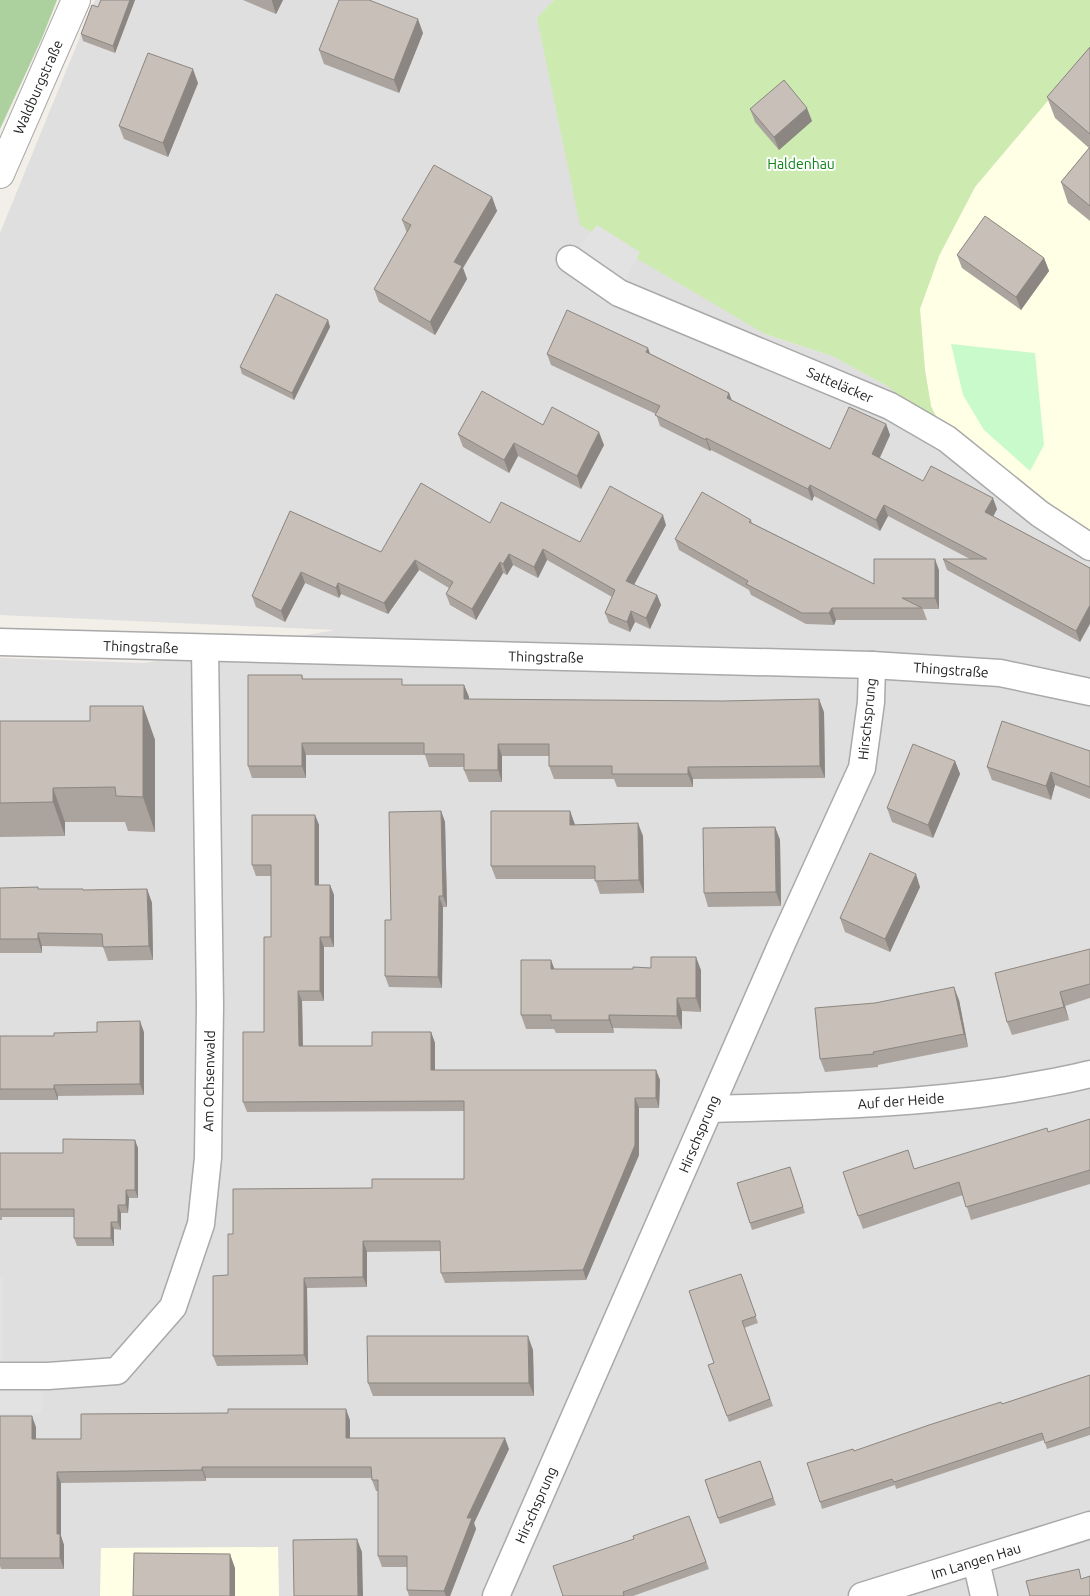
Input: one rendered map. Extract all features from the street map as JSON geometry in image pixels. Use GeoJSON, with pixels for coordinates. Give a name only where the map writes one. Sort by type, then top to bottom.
{"type":"FeatureCollection","features":[{"type":"Feature","properties":{"kind":"street","name":"Waldburgstraße"},"geometry":{"type":"LineString","coordinates":[[0,174],[76,0]]}},
{"type":"Feature","properties":{"kind":"street","name":"Satteläcker"},"geometry":{"type":"LineString","coordinates":[[570,259],[619,293],[890,406],[947,439],[1040,514],[1090,547]]}},
{"type":"Feature","properties":{"kind":"street","name":"Thingstraße"},"geometry":{"type":"LineString","coordinates":[[0,642],[872,665],[1000,673],[1090,692]]}},
{"type":"Feature","properties":{"kind":"street","name":"Am Ochsenwald"},"geometry":{"type":"LineString","coordinates":[[0,1376],[48,1376],[117,1371],[173,1307],[202,1224],[208,1158],[210,1014],[205,648]]}},
{"type":"Feature","properties":{"kind":"street","name":"Hirschsprung"},"geometry":{"type":"LineString","coordinates":[[496,1596],[783,941],[862,768],[871,702],[872,665]]}},
{"type":"Feature","properties":{"kind":"street","name":"Auf der Heide"},"geometry":{"type":"LineString","coordinates":[[710,1109],[876,1104],[971,1096],[1064,1081],[1090,1074]]}},
{"type":"Feature","properties":{"kind":"street","name":"Im Langen Hau"},"geometry":{"type":"LineString","coordinates":[[862,1596],[1090,1525]]}},
{"type":"Feature","properties":{"kind":"street"},"geometry":{"type":"LineString","coordinates":[[976,1561],[984,1596]]}},
{"type":"Feature","properties":{"kind":"shaded area"},"geometry":{"type":"Polygon","coordinates":[[[95,0],[554,0],[537,19],[765,334],[832,356],[890,387],[947,439],[1090,547],[1090,1596],[0,1596],[0,658],[145,663],[335,630],[0,615],[0,233],[95,0]]]}},
{"type":"Feature","properties":{"kind":"shaded area"},"geometry":{"type":"Polygon","coordinates":[[[1090,49],[1090,547],[947,439],[931,406],[925,370],[920,309],[939,256],[975,187],[1090,49]]]}},
{"type":"Feature","properties":{"kind":"shaded area"},"geometry":{"type":"Polygon","coordinates":[[[597,225],[640,252],[619,293],[570,259],[597,225]]]}},
{"type":"Feature","properties":{"kind":"shaded area"},"geometry":{"type":"Polygon","coordinates":[[[0,1277],[3,1277],[3,1361],[42,1361],[42,1414],[0,1414],[0,1277]]]}},
{"type":"Feature","properties":{"kind":"shaded area"},"geometry":{"type":"Polygon","coordinates":[[[278,1547],[279,1596],[100,1596],[101,1548],[278,1547]]]}},
{"type":"Feature","properties":{"kind":"green space"},"geometry":{"type":"Polygon","coordinates":[[[0,0],[57,0],[42,38],[0,129],[0,0]]]}},
{"type":"Feature","properties":{"kind":"green space","name":"Haldenhau"},"geometry":{"type":"Polygon","coordinates":[[[554,0],[1090,0],[1090,49],[975,187],[939,256],[920,309],[925,370],[931,406],[947,439],[889,387],[832,356],[765,334],[580,225],[537,18],[554,0]]]}},
{"type":"Feature","properties":{"kind":"green space"},"geometry":{"type":"Polygon","coordinates":[[[951,344],[1035,353],[1044,445],[1030,471],[984,430],[963,395],[951,344]]]}},
{"type":"Feature","properties":{"kind":"building"},"geometry":{"type":"Polygon","coordinates":[[[101,0],[130,0],[113,46],[81,34],[92,5],[98,7],[101,0]]]}},
{"type":"Feature","properties":{"kind":"building"},"geometry":{"type":"Polygon","coordinates":[[[339,0],[369,0],[418,19],[394,80],[319,50],[339,0]]]}},
{"type":"Feature","properties":{"kind":"building"},"geometry":{"type":"Polygon","coordinates":[[[1090,47],[1090,134],[1047,97],[1090,47]]]}},
{"type":"Feature","properties":{"kind":"building"},"geometry":{"type":"Polygon","coordinates":[[[148,53],[193,69],[163,143],[119,126],[148,53]]]}},
{"type":"Feature","properties":{"kind":"building"},"geometry":{"type":"Polygon","coordinates":[[[784,80],[807,108],[774,137],[750,109],[784,80]]]}},
{"type":"Feature","properties":{"kind":"building"},"geometry":{"type":"Polygon","coordinates":[[[1090,147],[1090,206],[1061,182],[1090,147]]]}},
{"type":"Feature","properties":{"kind":"building"},"geometry":{"type":"Polygon","coordinates":[[[434,165],[492,197],[454,262],[462,266],[430,322],[374,289],[411,225],[402,220],[434,165]]]}},
{"type":"Feature","properties":{"kind":"building"},"geometry":{"type":"Polygon","coordinates":[[[985,216],[1044,258],[1016,297],[957,255],[985,216]]]}},
{"type":"Feature","properties":{"kind":"building"},"geometry":{"type":"Polygon","coordinates":[[[276,294],[328,320],[292,393],[240,367],[276,294]]]}},
{"type":"Feature","properties":{"kind":"building"},"geometry":{"type":"Polygon","coordinates":[[[567,310],[648,348],[646,352],[729,393],[727,398],[830,449],[849,407],[886,424],[872,454],[923,481],[931,466],[993,498],[985,512],[1090,568],[1090,605],[1076,631],[943,559],[987,559],[884,505],[876,520],[810,485],[808,489],[706,438],[706,440],[655,415],[660,406],[547,354],[567,310]]]}},
{"type":"Feature","properties":{"kind":"building"},"geometry":{"type":"Polygon","coordinates":[[[482,391],[543,425],[552,407],[599,432],[577,476],[514,443],[504,460],[458,434],[482,391]]]}},
{"type":"Feature","properties":{"kind":"building"},"geometry":{"type":"Polygon","coordinates":[[[421,483],[490,523],[501,502],[580,542],[610,486],[663,515],[626,581],[657,595],[646,618],[631,611],[627,622],[605,613],[615,590],[543,549],[534,567],[509,554],[503,564],[500,562],[472,609],[446,594],[453,582],[415,560],[384,603],[338,583],[336,588],[301,572],[281,611],[252,596],[290,511],[381,552],[421,483]]]}},
{"type":"Feature","properties":{"kind":"building"},"geometry":{"type":"Polygon","coordinates":[[[702,492],[751,520],[749,522],[874,584],[874,559],[935,559],[935,598],[902,598],[922,608],[832,608],[829,613],[802,613],[746,584],[748,581],[675,539],[702,492]]]}},
{"type":"Feature","properties":{"kind":"building"},"geometry":{"type":"Polygon","coordinates":[[[248,675],[302,675],[302,679],[402,679],[402,685],[464,685],[464,699],[723,701],[819,699],[820,766],[688,767],[688,774],[612,774],[612,766],[549,766],[549,744],[498,744],[498,770],[464,770],[464,754],[424,754],[424,743],[302,743],[302,766],[248,766],[248,675]]]}},
{"type":"Feature","properties":{"kind":"building"},"geometry":{"type":"Polygon","coordinates":[[[90,706],[143,706],[143,797],[116,796],[115,787],[53,788],[53,802],[0,803],[0,721],[90,721],[90,706]]]}},
{"type":"Feature","properties":{"kind":"building"},"geometry":{"type":"Polygon","coordinates":[[[1002,721],[1090,751],[1090,787],[1051,772],[1046,786],[987,767],[1002,721]]]}},
{"type":"Feature","properties":{"kind":"building"},"geometry":{"type":"Polygon","coordinates":[[[913,744],[955,761],[928,825],[887,808],[913,744]]]}},
{"type":"Feature","properties":{"kind":"building"},"geometry":{"type":"Polygon","coordinates":[[[441,811],[443,896],[439,896],[438,977],[385,976],[385,920],[391,920],[389,812],[441,811]]]}},
{"type":"Feature","properties":{"kind":"building"},"geometry":{"type":"Polygon","coordinates":[[[491,811],[570,811],[570,825],[638,823],[639,880],[595,881],[595,866],[491,866],[491,811]]]}},
{"type":"Feature","properties":{"kind":"building"},"geometry":{"type":"Polygon","coordinates":[[[252,815],[315,815],[315,885],[330,885],[330,937],[320,937],[320,991],[298,991],[299,1046],[372,1046],[372,1032],[431,1032],[431,1070],[656,1070],[656,1098],[635,1098],[635,1145],[583,1270],[441,1273],[440,1241],[363,1241],[363,1277],[304,1278],[304,1355],[213,1356],[213,1276],[228,1275],[228,1234],[233,1234],[233,1189],[372,1188],[372,1179],[464,1179],[464,1101],[243,1102],[243,1032],[264,1032],[264,937],[271,937],[271,865],[252,865],[252,815]]]}},
{"type":"Feature","properties":{"kind":"building"},"geometry":{"type":"Polygon","coordinates":[[[775,827],[776,892],[704,893],[703,828],[775,827]]]}},
{"type":"Feature","properties":{"kind":"building"},"geometry":{"type":"Polygon","coordinates":[[[870,853],[916,874],[885,939],[840,918],[870,853]]]}},
{"type":"Feature","properties":{"kind":"building"},"geometry":{"type":"Polygon","coordinates":[[[38,887],[38,889],[83,890],[147,889],[149,946],[103,947],[102,934],[38,933],[38,939],[0,939],[0,888],[38,887]]]}},
{"type":"Feature","properties":{"kind":"building"},"geometry":{"type":"Polygon","coordinates":[[[1090,949],[1090,984],[1060,992],[1064,1007],[1007,1022],[995,973],[1090,949]]]}},
{"type":"Feature","properties":{"kind":"building"},"geometry":{"type":"Polygon","coordinates":[[[651,957],[696,957],[696,998],[677,998],[677,1016],[609,1015],[609,1020],[551,1020],[551,1015],[521,1015],[521,960],[551,960],[551,969],[633,969],[633,967],[651,968],[651,957]]]}},
{"type":"Feature","properties":{"kind":"building"},"geometry":{"type":"Polygon","coordinates":[[[954,987],[964,1034],[873,1052],[874,1054],[820,1059],[815,1008],[875,1003],[954,987]]]}},
{"type":"Feature","properties":{"kind":"building"},"geometry":{"type":"Polygon","coordinates":[[[140,1021],[140,1084],[54,1085],[54,1089],[0,1089],[0,1036],[54,1036],[54,1033],[97,1032],[97,1022],[140,1021]]]}},
{"type":"Feature","properties":{"kind":"building"},"geometry":{"type":"Polygon","coordinates":[[[1090,1119],[1090,1170],[966,1207],[959,1182],[858,1216],[843,1172],[908,1150],[914,1169],[1047,1128],[1048,1132],[1090,1119]]]}},
{"type":"Feature","properties":{"kind":"building"},"geometry":{"type":"Polygon","coordinates":[[[63,1139],[135,1140],[135,1190],[126,1190],[126,1205],[118,1205],[118,1222],[111,1222],[111,1238],[74,1238],[74,1209],[0,1209],[0,1153],[63,1153],[63,1139]]]}},
{"type":"Feature","properties":{"kind":"building"},"geometry":{"type":"Polygon","coordinates":[[[790,1167],[803,1207],[750,1223],[737,1183],[790,1167]]]}},
{"type":"Feature","properties":{"kind":"building"},"geometry":{"type":"Polygon","coordinates":[[[741,1274],[756,1316],[742,1321],[770,1399],[727,1416],[708,1365],[714,1363],[689,1291],[741,1274]]]}},
{"type":"Feature","properties":{"kind":"building"},"geometry":{"type":"Polygon","coordinates":[[[367,1336],[528,1336],[529,1383],[368,1383],[367,1336]]]}},
{"type":"Feature","properties":{"kind":"building"},"geometry":{"type":"Polygon","coordinates":[[[1090,1375],[1090,1427],[1045,1443],[1042,1433],[894,1482],[892,1479],[820,1502],[807,1463],[853,1449],[854,1451],[929,1425],[1001,1402],[1002,1404],[1090,1375]]]}},
{"type":"Feature","properties":{"kind":"building"},"geometry":{"type":"Polygon","coordinates":[[[228,1409],[346,1409],[346,1438],[505,1438],[467,1518],[472,1518],[444,1591],[407,1590],[407,1556],[378,1556],[378,1480],[372,1480],[371,1467],[202,1467],[202,1470],[57,1472],[57,1534],[60,1534],[60,1558],[0,1558],[0,1416],[32,1416],[32,1439],[81,1439],[81,1414],[228,1413],[228,1409]]]}},
{"type":"Feature","properties":{"kind":"building"},"geometry":{"type":"Polygon","coordinates":[[[760,1461],[773,1498],[718,1518],[705,1480],[760,1461]]]}},
{"type":"Feature","properties":{"kind":"building"},"geometry":{"type":"Polygon","coordinates":[[[689,1516],[706,1562],[623,1592],[624,1596],[563,1596],[553,1566],[634,1539],[633,1536],[689,1516]]]}},
{"type":"Feature","properties":{"kind":"building"},"geometry":{"type":"Polygon","coordinates":[[[357,1539],[358,1596],[294,1596],[293,1540],[357,1539]]]}},
{"type":"Feature","properties":{"kind":"building"},"geometry":{"type":"Polygon","coordinates":[[[134,1553],[230,1554],[230,1596],[133,1596],[134,1553]]]}},
{"type":"Feature","properties":{"kind":"building"},"geometry":{"type":"Polygon","coordinates":[[[1079,1569],[1081,1579],[1090,1576],[1090,1596],[1030,1596],[1026,1581],[1079,1569]]]}}]}
